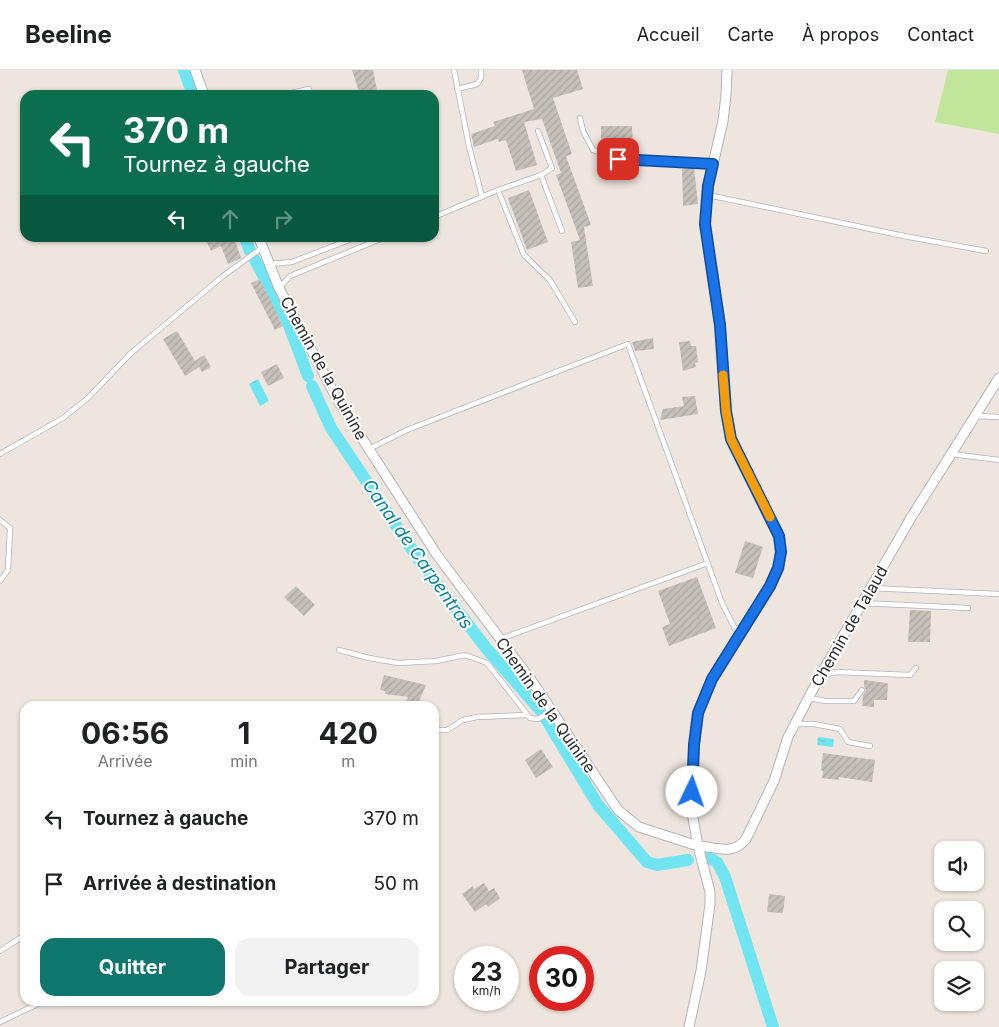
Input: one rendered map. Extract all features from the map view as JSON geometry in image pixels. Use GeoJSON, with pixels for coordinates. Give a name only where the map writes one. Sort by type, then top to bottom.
{"type":"FeatureCollection","features":[{"type":"Feature","properties":{"kind":"street"},"geometry":{"type":"LineString","coordinates":[[195,70],[202,90]]}},
{"type":"Feature","properties":{"kind":"street"},"geometry":{"type":"LineString","coordinates":[[688,1027],[701,971],[710,904],[710,892],[698,846],[691,807],[694,745],[698,713],[712,679],[770,586],[778,568],[781,552],[779,536],[731,439],[726,411],[720,325],[705,224],[707,194],[723,121],[727,70]]}},
{"type":"Feature","properties":{"kind":"street","name":"Chemin de la Quinine"},"geometry":{"type":"LineString","coordinates":[[261,242],[279,288],[338,401],[437,555],[534,684],[618,810],[639,827],[698,846]]}},
{"type":"Feature","properties":{"kind":"street","name":"Chemin de Talaud"},"geometry":{"type":"LineString","coordinates":[[698,846],[725,850],[741,846],[746,839],[774,781],[788,737],[820,676],[950,454],[999,378]]}},
{"type":"Feature","properties":{"kind":"lane"},"geometry":{"type":"LineString","coordinates":[[454,70],[469,146],[482,196]]}},
{"type":"Feature","properties":{"kind":"lane"},"geometry":{"type":"LineString","coordinates":[[457,89],[477,84],[481,78],[481,70]]}},
{"type":"Feature","properties":{"kind":"lane"},"geometry":{"type":"LineString","coordinates":[[580,118],[583,131],[593,150],[618,159],[713,164]]}},
{"type":"Feature","properties":{"kind":"lane"},"geometry":{"type":"LineString","coordinates":[[439,214],[541,175],[552,168],[538,131]]}},
{"type":"Feature","properties":{"kind":"lane"},"geometry":{"type":"LineString","coordinates":[[541,175],[562,231]]}},
{"type":"Feature","properties":{"kind":"lane"},"geometry":{"type":"LineString","coordinates":[[498,190],[524,255],[550,280],[574,322]]}},
{"type":"Feature","properties":{"kind":"lane"},"geometry":{"type":"LineString","coordinates":[[707,194],[904,236],[986,251]]}},
{"type":"Feature","properties":{"kind":"lane"},"geometry":{"type":"LineString","coordinates":[[270,264],[292,262],[344,242]]}},
{"type":"Feature","properties":{"kind":"lane"},"geometry":{"type":"LineString","coordinates":[[279,288],[290,276],[373,242]]}},
{"type":"Feature","properties":{"kind":"lane"},"geometry":{"type":"LineString","coordinates":[[0,454],[63,418],[88,398],[130,354],[223,276],[263,247]]}},
{"type":"Feature","properties":{"kind":"lane"},"geometry":{"type":"LineString","coordinates":[[369,449],[408,430],[628,344],[722,603],[735,629],[744,628]]}},
{"type":"Feature","properties":{"kind":"lane"},"geometry":{"type":"LineString","coordinates":[[975,416],[999,417]]}},
{"type":"Feature","properties":{"kind":"lane"},"geometry":{"type":"LineString","coordinates":[[950,454],[999,460]]}},
{"type":"Feature","properties":{"kind":"lane"},"geometry":{"type":"LineString","coordinates":[[0,520],[10,528],[8,570],[0,581]]}},
{"type":"Feature","properties":{"kind":"lane"},"geometry":{"type":"LineString","coordinates":[[500,639],[708,564]]}},
{"type":"Feature","properties":{"kind":"lane"},"geometry":{"type":"LineString","coordinates":[[870,588],[999,594]]}},
{"type":"Feature","properties":{"kind":"lane"},"geometry":{"type":"LineString","coordinates":[[862,603],[968,608]]}},
{"type":"Feature","properties":{"kind":"lane"},"geometry":{"type":"LineString","coordinates":[[339,650],[369,658],[398,662],[436,661],[465,655],[487,663],[527,715],[534,719],[551,712]]}},
{"type":"Feature","properties":{"kind":"lane"},"geometry":{"type":"LineString","coordinates":[[820,676],[836,672],[910,676],[916,668]]}},
{"type":"Feature","properties":{"kind":"lane"},"geometry":{"type":"LineString","coordinates":[[808,698],[825,701],[854,701],[862,690]]}},
{"type":"Feature","properties":{"kind":"lane"},"geometry":{"type":"LineString","coordinates":[[439,730],[447,730],[463,720],[477,717],[527,715]]}},
{"type":"Feature","properties":{"kind":"lane"},"geometry":{"type":"LineString","coordinates":[[794,724],[814,724],[840,729],[848,742],[870,746]]}},
{"type":"Feature","properties":{"kind":"lane"},"geometry":{"type":"LineString","coordinates":[[0,951],[20,938]]}},
{"type":"Feature","properties":{"kind":"lane"},"geometry":{"type":"LineString","coordinates":[[0,1022],[34,1006]]}},
{"type":"Feature","properties":{"kind":"green space"},"geometry":{"type":"Polygon","coordinates":[[[948,70],[999,70],[999,134],[935,122],[948,70]]]}},
{"type":"Feature","properties":{"kind":"water"},"geometry":{"type":"Polygon","coordinates":[[[258,379],[269,401],[260,406],[249,384],[258,379]]]}},
{"type":"Feature","properties":{"kind":"water"},"geometry":{"type":"Polygon","coordinates":[[[818,737],[834,739],[833,747],[817,745],[818,737]]]}},
{"type":"Feature","properties":{"kind":"building"},"geometry":{"type":"Polygon","coordinates":[[[352,70],[373,70],[377,90],[358,90],[352,70]]]}},
{"type":"Feature","properties":{"kind":"building"},"geometry":{"type":"Polygon","coordinates":[[[522,70],[577,70],[583,89],[553,98],[572,154],[566,156],[591,225],[584,227],[593,286],[578,288],[571,242],[580,240],[556,175],[561,173],[542,119],[524,122],[537,165],[516,171],[506,140],[499,142],[498,139],[474,147],[471,134],[495,126],[493,122],[534,109],[522,70]]]}},
{"type":"Feature","properties":{"kind":"building"},"geometry":{"type":"Polygon","coordinates":[[[601,126],[632,126],[633,146],[601,146],[601,126]]]}},
{"type":"Feature","properties":{"kind":"building"},"geometry":{"type":"Polygon","coordinates":[[[694,168],[698,204],[683,206],[682,169],[694,168]]]}},
{"type":"Feature","properties":{"kind":"building"},"geometry":{"type":"Polygon","coordinates":[[[529,190],[548,242],[527,250],[508,198],[529,190]]]}},
{"type":"Feature","properties":{"kind":"building"},"geometry":{"type":"Polygon","coordinates":[[[207,242],[236,242],[241,258],[228,264],[221,246],[211,251],[207,242]]]}},
{"type":"Feature","properties":{"kind":"building"},"geometry":{"type":"Polygon","coordinates":[[[260,279],[283,326],[275,330],[251,283],[260,279]]]}},
{"type":"Feature","properties":{"kind":"building"},"geometry":{"type":"Polygon","coordinates":[[[177,331],[195,361],[204,355],[211,367],[202,372],[197,363],[199,367],[185,376],[163,339],[177,331]]]}},
{"type":"Feature","properties":{"kind":"building"},"geometry":{"type":"Polygon","coordinates":[[[653,338],[654,349],[635,351],[632,342],[653,338]]]}},
{"type":"Feature","properties":{"kind":"building"},"geometry":{"type":"Polygon","coordinates":[[[690,341],[691,346],[696,346],[698,362],[695,363],[696,367],[683,371],[679,342],[690,341]]]}},
{"type":"Feature","properties":{"kind":"building"},"geometry":{"type":"Polygon","coordinates":[[[277,364],[284,378],[268,386],[261,372],[277,364]]]}},
{"type":"Feature","properties":{"kind":"building"},"geometry":{"type":"Polygon","coordinates":[[[695,396],[698,414],[660,420],[663,409],[684,406],[682,397],[695,396]]]}},
{"type":"Feature","properties":{"kind":"building"},"geometry":{"type":"Polygon","coordinates":[[[745,541],[763,547],[753,578],[735,573],[745,541]]]}},
{"type":"Feature","properties":{"kind":"building"},"geometry":{"type":"Polygon","coordinates":[[[697,577],[716,628],[669,646],[662,627],[670,624],[658,591],[697,577]]]}},
{"type":"Feature","properties":{"kind":"building"},"geometry":{"type":"Polygon","coordinates":[[[296,586],[315,605],[304,616],[284,597],[296,586]]]}},
{"type":"Feature","properties":{"kind":"building"},"geometry":{"type":"Polygon","coordinates":[[[910,610],[931,611],[930,642],[908,642],[910,610]]]}},
{"type":"Feature","properties":{"kind":"building"},"geometry":{"type":"Polygon","coordinates":[[[384,675],[426,685],[419,701],[406,701],[408,697],[385,694],[385,691],[380,690],[384,675]]]}},
{"type":"Feature","properties":{"kind":"building"},"geometry":{"type":"Polygon","coordinates":[[[864,680],[888,684],[887,700],[874,700],[874,707],[862,706],[863,695],[866,690],[864,680]]]}},
{"type":"Feature","properties":{"kind":"building"},"geometry":{"type":"Polygon","coordinates":[[[541,749],[553,767],[536,778],[525,760],[541,749]]]}},
{"type":"Feature","properties":{"kind":"building"},"geometry":{"type":"Polygon","coordinates":[[[823,753],[875,760],[872,782],[839,777],[839,780],[822,778],[823,753]]]}},
{"type":"Feature","properties":{"kind":"building"},"geometry":{"type":"Polygon","coordinates":[[[484,883],[489,891],[494,888],[500,898],[488,907],[486,904],[475,912],[462,894],[473,886],[474,889],[484,883]]]}},
{"type":"Feature","properties":{"kind":"building"},"geometry":{"type":"Polygon","coordinates":[[[769,894],[785,896],[783,913],[767,912],[769,894]]]}},
{"type":"Feature","properties":{"kind":"waterway","name":"Canal de Carpentras"},"geometry":{"type":"LineString","coordinates":[[184,70],[191,90]]}},
{"type":"Feature","properties":{"kind":"waterway","name":"Canal de Carpentras"},"geometry":{"type":"LineString","coordinates":[[247,242],[250,251]]}},
{"type":"Feature","properties":{"kind":"waterway","name":"Canal de Carpentras"},"geometry":{"type":"LineString","coordinates":[[255,260],[287,320],[308,376]]}},
{"type":"Feature","properties":{"kind":"waterway","name":"Canal de Carpentras"},"geometry":{"type":"LineString","coordinates":[[312,386],[331,428],[419,560],[486,648],[541,711]]}},
{"type":"Feature","properties":{"kind":"waterway","name":"Canal de Carpentras"},"geometry":{"type":"LineString","coordinates":[[546,719],[598,805],[647,862],[657,865],[688,860]]}},
{"type":"Feature","properties":{"kind":"waterway","name":"Canal de Carpentras"},"geometry":{"type":"LineString","coordinates":[[705,856],[717,862],[725,877],[773,1027]]}},
{"type":"Feature","properties":{"kind":"slow traffic"},"geometry":{"type":"LineString","coordinates":[[723,375],[731,439],[770,517]]}},
{"type":"Feature","properties":{"kind":"route"},"geometry":{"type":"LineString","coordinates":[[618,159],[713,164],[705,207],[705,224],[720,325],[726,411],[731,439],[779,536],[781,552],[778,568],[770,586],[712,679],[698,713],[694,745],[692,792]]}}]}
